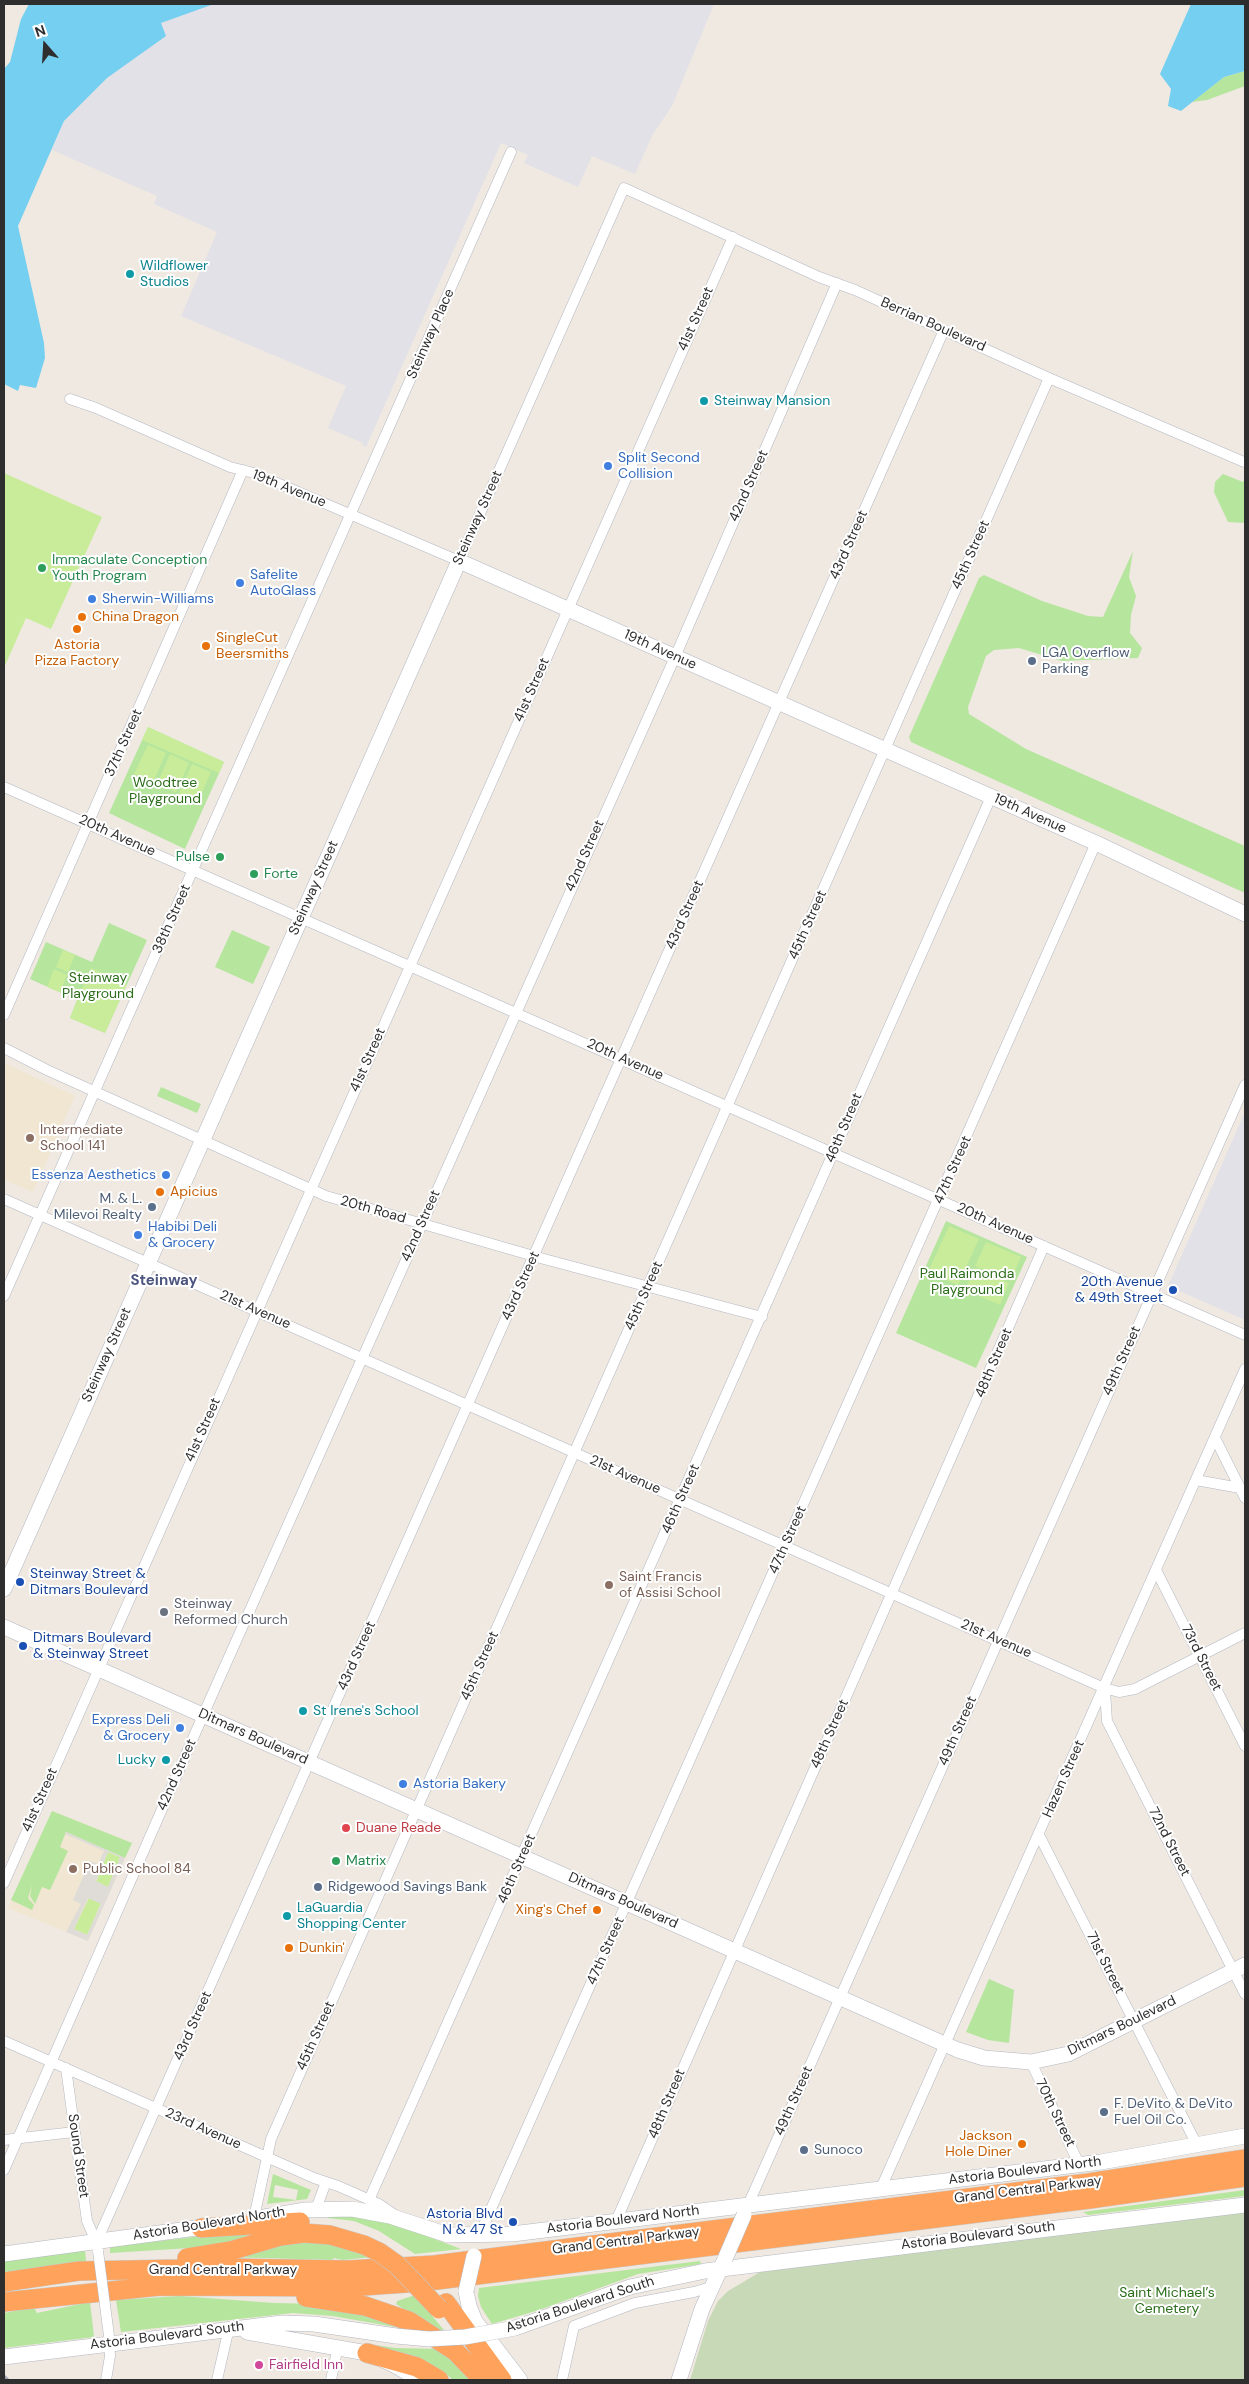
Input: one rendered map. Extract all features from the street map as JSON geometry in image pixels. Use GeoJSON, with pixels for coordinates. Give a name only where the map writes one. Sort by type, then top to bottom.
{"type":"FeatureCollection","features":[{"type":"Feature","properties":{"kind":"highway","name":"Grand Central Parkway"},"geometry":{"type":"LineString","coordinates":[[4,2282],[79,2271],[229,2268],[348,2270],[434,2265],[1088,2183],[1245,2159]]}},
{"type":"Feature","properties":{"kind":"highway","name":"Grand Central Parkway"},"geometry":{"type":"LineString","coordinates":[[4,2302],[160,2286],[340,2287],[421,2282],[1081,2200],[1245,2177]]}},
{"type":"Feature","properties":{"kind":"highway"},"geometry":{"type":"LineString","coordinates":[[201,2228],[304,2222],[343,2226],[369,2241],[379,2252],[396,2264],[442,2306],[502,2380]]}},
{"type":"Feature","properties":{"kind":"highway"},"geometry":{"type":"LineString","coordinates":[[79,2271],[114,2264],[219,2253],[297,2233],[330,2235],[369,2241]]}},
{"type":"Feature","properties":{"kind":"highway"},"geometry":{"type":"LineString","coordinates":[[107,2291],[309,2298],[365,2306],[403,2318],[432,2334],[455,2351],[483,2380]]}},
{"type":"Feature","properties":{"kind":"highway"},"geometry":{"type":"LineString","coordinates":[[442,2306],[498,2380]]}},
{"type":"Feature","properties":{"kind":"highway"},"geometry":{"type":"LineString","coordinates":[[367,2353],[417,2367],[439,2380]]}},
{"type":"Feature","properties":{"kind":"street","name":"Steinway Place"},"geometry":{"type":"LineString","coordinates":[[351,515],[511,152]]}},
{"type":"Feature","properties":{"kind":"street","name":"Berrian Boulevard"},"geometry":{"type":"LineString","coordinates":[[624,188],[1049,378],[1244,462]]}},
{"type":"Feature","properties":{"kind":"street","name":"Steinway Street"},"geometry":{"type":"LineString","coordinates":[[4,1589],[624,188]]}},
{"type":"Feature","properties":{"kind":"street","name":"41st Street"},"geometry":{"type":"LineString","coordinates":[[4,1883],[732,237]]}},
{"type":"Feature","properties":{"kind":"street","name":"42nd Street"},"geometry":{"type":"LineString","coordinates":[[4,2170],[203,1715],[675,657],[837,283]]}},
{"type":"Feature","properties":{"kind":"street","name":"43rd Street"},"geometry":{"type":"LineString","coordinates":[[98,2246],[156,2108],[944,330]]}},
{"type":"Feature","properties":{"kind":"street","name":"45th Street"},"geometry":{"type":"LineString","coordinates":[[254,2218],[271,2139],[886,751],[1049,378]]}},
{"type":"Feature","properties":{"kind":"street","name":"19th Avenue"},"geometry":{"type":"LineString","coordinates":[[70,399],[96,408],[230,467],[254,473],[459,561],[1096,843],[1245,914]]}},
{"type":"Feature","properties":{"kind":"street","name":"37th Street"},"geometry":{"type":"LineString","coordinates":[[4,1015],[244,470]]}},
{"type":"Feature","properties":{"kind":"street","name":"38th Street"},"geometry":{"type":"LineString","coordinates":[[4,1296],[351,515]]}},
{"type":"Feature","properties":{"kind":"street","name":"20th Avenue"},"geometry":{"type":"LineString","coordinates":[[4,787],[1245,1335]]}},
{"type":"Feature","properties":{"kind":"street","name":"46th Street"},"geometry":{"type":"LineString","coordinates":[[369,2200],[991,797]]}},
{"type":"Feature","properties":{"kind":"street","name":"47th Street"},"geometry":{"type":"LineString","coordinates":[[479,2236],[1096,843]]}},
{"type":"Feature","properties":{"kind":"street","name":"20th Road"},"geometry":{"type":"LineString","coordinates":[[4,1048],[96,1092],[326,1196],[535,1256],[762,1317]]}},
{"type":"Feature","properties":{"kind":"street","name":"49th Street"},"geometry":{"type":"LineString","coordinates":[[679,2380],[711,2287],[1245,1085]]}},
{"type":"Feature","properties":{"kind":"street","name":"21st Avenue"},"geometry":{"type":"LineString","coordinates":[[4,1199],[1104,1688],[1119,1692],[1130,1691],[1245,1633]]}},
{"type":"Feature","properties":{"kind":"street","name":"48th Street"},"geometry":{"type":"LineString","coordinates":[[616,2222],[1044,1246]]}},
{"type":"Feature","properties":{"kind":"street","name":"Hazen Street"},"geometry":{"type":"LineString","coordinates":[[882,2188],[1245,1369]]}},
{"type":"Feature","properties":{"kind":"street"},"geometry":{"type":"LineString","coordinates":[[1215,1438],[1245,1498]]}},
{"type":"Feature","properties":{"kind":"street"},"geometry":{"type":"LineString","coordinates":[[1196,1480],[1240,1488]]}},
{"type":"Feature","properties":{"kind":"street","name":"73rd Street"},"geometry":{"type":"LineString","coordinates":[[1156,1570],[1245,1746]]}},
{"type":"Feature","properties":{"kind":"street","name":"Ditmars Boulevard"},"geometry":{"type":"LineString","coordinates":[[4,1627],[946,2044],[984,2058],[1005,2062],[1031,2062],[1068,2054],[1240,1967]]}},
{"type":"Feature","properties":{"kind":"street","name":"72nd Street"},"geometry":{"type":"LineString","coordinates":[[1104,1688],[1107,1721],[1240,1967],[1245,1994]]}},
{"type":"Feature","properties":{"kind":"street","name":"71st Street"},"geometry":{"type":"LineString","coordinates":[[1039,1834],[1197,2145]]}},
{"type":"Feature","properties":{"kind":"street","name":"23rd Avenue"},"geometry":{"type":"LineString","coordinates":[[4,2041],[267,2157],[379,2204],[401,2220]]}},
{"type":"Feature","properties":{"kind":"street","name":"70th Street"},"geometry":{"type":"LineString","coordinates":[[1031,2062],[1080,2164]]}},
{"type":"Feature","properties":{"kind":"street","name":"Sound Street"},"geometry":{"type":"LineString","coordinates":[[66,2068],[87,2221],[98,2246]]}},
{"type":"Feature","properties":{"kind":"street"},"geometry":{"type":"LineString","coordinates":[[4,2140],[74,2132]]}},
{"type":"Feature","properties":{"kind":"street","name":"Astoria Boulevard North"},"geometry":{"type":"LineString","coordinates":[[4,2254],[98,2246],[254,2218],[316,2209],[364,2211],[401,2220],[448,2235],[479,2236],[526,2233],[616,2222],[746,2210],[882,2188],[1080,2164],[1245,2136]]}},
{"type":"Feature","properties":{"kind":"street"},"geometry":{"type":"LineString","coordinates":[[316,2209],[326,2182]]}},
{"type":"Feature","properties":{"kind":"street","name":"Astoria Boulevard South"},"geometry":{"type":"LineString","coordinates":[[4,2357],[109,2340],[296,2323],[429,2339],[465,2337],[515,2328],[630,2287],[722,2264],[1245,2205]]}},
{"type":"Feature","properties":{"kind":"street"},"geometry":{"type":"LineString","coordinates":[[479,2236],[466,2291],[469,2306],[475,2320],[520,2380]]}},
{"type":"Feature","properties":{"kind":"street"},"geometry":{"type":"LineString","coordinates":[[98,2246],[109,2340],[110,2362],[106,2380]]}},
{"type":"Feature","properties":{"kind":"street","name":"Astoria Boulevard South"},"geometry":{"type":"LineString","coordinates":[[562,2380],[574,2326],[635,2303],[711,2287]]}},
{"type":"Feature","properties":{"kind":"street"},"geometry":{"type":"LineString","coordinates":[[217,2380],[229,2328],[338,2346],[367,2353],[394,2365],[420,2380]]}},
{"type":"Feature","properties":{"kind":"street"},"geometry":{"type":"LineString","coordinates":[[331,2380],[338,2346]]}},
{"type":"Feature","properties":{"kind":"shaded area"},"geometry":{"type":"Polygon","coordinates":[[[214,4],[714,4],[672,106],[653,134],[635,174],[592,156],[578,187],[524,163],[528,155],[501,143],[366,447],[362,445],[363,443],[328,428],[346,386],[181,316],[217,232],[154,204],[157,196],[52,150],[64,121],[160,23],[214,4]]]}},
{"type":"Feature","properties":{"kind":"shaded area","name":"Intermediate School 141"},"geometry":{"type":"Polygon","coordinates":[[[4,1063],[75,1096],[33,1192],[4,1180],[4,1063]]]}},
{"type":"Feature","properties":{"kind":"shaded area"},"geometry":{"type":"Polygon","coordinates":[[[1245,1112],[1245,1320],[1168,1286],[1245,1112]]]}},
{"type":"Feature","properties":{"kind":"shaded area","name":"Public School 84"},"geometry":{"type":"Polygon","coordinates":[[[52,1811],[132,1843],[88,1941],[8,1908],[52,1811]]]}},
{"type":"Feature","properties":{"kind":"shaded area"},"geometry":{"type":"Polygon","coordinates":[[[66,1832],[125,1858],[88,1941],[66,1932],[81,1904],[73,1900],[90,1861],[98,1864],[104,1851],[65,1834],[66,1832]],[[108,1852],[96,1881],[108,1887],[120,1857],[108,1852]],[[88,1898],[74,1929],[87,1935],[101,1904],[88,1898]]]}},
{"type":"Feature","properties":{"kind":"green space"},"geometry":{"type":"Polygon","coordinates":[[[1245,71],[1245,86],[1207,100],[1192,102],[1224,77],[1245,71]]]}},
{"type":"Feature","properties":{"kind":"green space","name":"Immaculate Conception Youth Program"},"geometry":{"type":"Polygon","coordinates":[[[4,473],[102,517],[51,629],[26,618],[4,668],[4,473]]]}},
{"type":"Feature","properties":{"kind":"green space"},"geometry":{"type":"Polygon","coordinates":[[[1223,474],[1243,482],[1245,478],[1245,523],[1228,522],[1214,492],[1215,482],[1223,474]]]}},
{"type":"Feature","properties":{"kind":"green space"},"geometry":{"type":"Polygon","coordinates":[[[1133,551],[1129,577],[1136,596],[1131,615],[1130,633],[1142,648],[1138,658],[1062,661],[1019,648],[994,650],[986,656],[968,707],[969,714],[1026,749],[1245,846],[1245,893],[911,742],[909,737],[979,578],[984,575],[1042,601],[1088,616],[1103,617],[1133,551]]]}},
{"type":"Feature","properties":{"kind":"green space","name":"Woodtree Playground"},"geometry":{"type":"Polygon","coordinates":[[[148,727],[224,762],[185,849],[109,813],[148,727]]]}},
{"type":"Feature","properties":{"kind":"green space"},"geometry":{"type":"Polygon","coordinates":[[[148,727],[224,762],[219,773],[142,740],[148,727]]]}},
{"type":"Feature","properties":{"kind":"green space"},"geometry":{"type":"Polygon","coordinates":[[[148,745],[166,753],[153,782],[134,774],[148,745]]]}},
{"type":"Feature","properties":{"kind":"green space"},"geometry":{"type":"Polygon","coordinates":[[[170,754],[189,763],[176,792],[157,784],[170,754]]]}},
{"type":"Feature","properties":{"kind":"green space"},"geometry":{"type":"Polygon","coordinates":[[[192,764],[211,772],[198,802],[179,794],[192,764]]]}},
{"type":"Feature","properties":{"kind":"green space","name":"Steinway Playground"},"geometry":{"type":"Polygon","coordinates":[[[109,923],[147,940],[105,1033],[70,1018],[77,1000],[30,979],[46,942],[92,962],[109,923]]]}},
{"type":"Feature","properties":{"kind":"green space"},"geometry":{"type":"Polygon","coordinates":[[[232,930],[270,947],[253,984],[215,967],[232,930]]]}},
{"type":"Feature","properties":{"kind":"green space"},"geometry":{"type":"Polygon","coordinates":[[[63,950],[75,955],[68,972],[56,967],[63,950]]]}},
{"type":"Feature","properties":{"kind":"green space"},"geometry":{"type":"Polygon","coordinates":[[[91,968],[127,984],[105,1033],[70,1018],[91,968]]]}},
{"type":"Feature","properties":{"kind":"green space"},"geometry":{"type":"Polygon","coordinates":[[[54,969],[67,975],[60,992],[47,987],[54,969]]]}},
{"type":"Feature","properties":{"kind":"green space"},"geometry":{"type":"Polygon","coordinates":[[[161,1087],[201,1104],[197,1113],[157,1096],[161,1087]]]}},
{"type":"Feature","properties":{"kind":"green space","name":"Paul Raimonda Playground"},"geometry":{"type":"Polygon","coordinates":[[[946,1221],[1027,1257],[976,1368],[896,1333],[946,1221]]]}},
{"type":"Feature","properties":{"kind":"green space"},"geometry":{"type":"Polygon","coordinates":[[[949,1226],[979,1239],[958,1285],[928,1272],[949,1226]]]}},
{"type":"Feature","properties":{"kind":"green space"},"geometry":{"type":"Polygon","coordinates":[[[986,1242],[1021,1257],[1011,1281],[975,1266],[986,1242]]]}},
{"type":"Feature","properties":{"kind":"green space"},"geometry":{"type":"Polygon","coordinates":[[[975,1268],[1009,1283],[1000,1305],[965,1290],[975,1268]]]}},
{"type":"Feature","properties":{"kind":"green space"},"geometry":{"type":"Polygon","coordinates":[[[52,1811],[132,1843],[125,1858],[66,1832],[60,1847],[68,1851],[50,1890],[42,1887],[35,1904],[30,1896],[32,1885],[28,1898],[34,1905],[32,1910],[11,1900],[52,1811]]]}},
{"type":"Feature","properties":{"kind":"green space"},"geometry":{"type":"Polygon","coordinates":[[[108,1852],[121,1857],[108,1887],[96,1882],[108,1852]]]}},
{"type":"Feature","properties":{"kind":"green space"},"geometry":{"type":"Polygon","coordinates":[[[89,1898],[101,1903],[87,1935],[74,1929],[89,1898]]]}},
{"type":"Feature","properties":{"kind":"green space"},"geometry":{"type":"Polygon","coordinates":[[[989,1979],[1014,1990],[1009,2043],[988,2040],[966,2032],[989,1979]]]}},
{"type":"Feature","properties":{"kind":"green space"},"geometry":{"type":"Polygon","coordinates":[[[273,2174],[311,2190],[307,2199],[267,2204],[273,2174]],[[275,2185],[273,2197],[296,2200],[298,2190],[275,2185]]]}},
{"type":"Feature","properties":{"kind":"green space"},"geometry":{"type":"Polygon","coordinates":[[[1245,2190],[1245,2196],[1088,2215],[1083,2212],[1245,2190]]]}},
{"type":"Feature","properties":{"kind":"green space","name":"Saint Michael’s Cemetery"},"geometry":{"type":"Polygon","coordinates":[[[1245,2212],[1245,2380],[690,2380],[708,2321],[718,2301],[728,2291],[760,2272],[1245,2212]]]}},
{"type":"Feature","properties":{"kind":"green space"},"geometry":{"type":"Polygon","coordinates":[[[329,2215],[357,2216],[390,2222],[461,2249],[415,2254],[379,2231],[354,2221],[328,2218],[329,2215]]]}},
{"type":"Feature","properties":{"kind":"green space"},"geometry":{"type":"Polygon","coordinates":[[[283,2226],[272,2231],[207,2247],[110,2253],[110,2247],[283,2226]]]}},
{"type":"Feature","properties":{"kind":"green space"},"geometry":{"type":"Polygon","coordinates":[[[287,2242],[331,2243],[372,2257],[343,2260],[334,2258],[332,2260],[230,2257],[287,2242]]]}},
{"type":"Feature","properties":{"kind":"green space"},"geometry":{"type":"Polygon","coordinates":[[[85,2250],[86,2261],[4,2272],[4,2260],[85,2250]]]}},
{"type":"Feature","properties":{"kind":"green space"},"geometry":{"type":"Polygon","coordinates":[[[700,2261],[701,2264],[638,2274],[539,2310],[492,2324],[481,2307],[478,2296],[479,2288],[700,2261]]]}},
{"type":"Feature","properties":{"kind":"green space"},"geometry":{"type":"Polygon","coordinates":[[[415,2295],[453,2342],[396,2304],[397,2301],[415,2295]]]}},
{"type":"Feature","properties":{"kind":"green space"},"geometry":{"type":"Polygon","coordinates":[[[180,2296],[274,2303],[322,2304],[373,2312],[412,2330],[333,2316],[293,2313],[121,2332],[116,2300],[180,2296]]]}},
{"type":"Feature","properties":{"kind":"green space"},"geometry":{"type":"Polygon","coordinates":[[[90,2302],[94,2337],[4,2348],[4,2313],[34,2307],[37,2313],[90,2302]]]}},
{"type":"Feature","properties":{"kind":"green space"},"geometry":{"type":"Polygon","coordinates":[[[375,2345],[396,2348],[441,2349],[471,2380],[453,2380],[445,2373],[411,2357],[375,2345]]]}},
{"type":"Feature","properties":{"kind":"water"},"geometry":{"type":"Polygon","coordinates":[[[29,4],[214,4],[161,23],[166,36],[107,78],[64,121],[18,226],[44,343],[45,358],[36,388],[20,385],[18,391],[4,384],[4,69],[10,62],[21,19],[29,4]]]}},
{"type":"Feature","properties":{"kind":"water"},"geometry":{"type":"Polygon","coordinates":[[[1191,4],[1245,4],[1245,71],[1224,77],[1181,111],[1168,106],[1171,89],[1160,74],[1191,4]]]}},
{"type":"Feature","properties":{"kind":"railway"},"geometry":{"type":"LineString","coordinates":[[4,2376],[8,2380]]}},
{"type":"Feature","properties":{"kind":"place","name":"Wildflower Studios"},"geometry":{"type":"Point","coordinates":[130,274]}},
{"type":"Feature","properties":{"kind":"place","name":"Steinway Mansion"},"geometry":{"type":"Point","coordinates":[704,401]}},
{"type":"Feature","properties":{"kind":"place","name":"Split Second Collision"},"geometry":{"type":"Point","coordinates":[608,466]}},
{"type":"Feature","properties":{"kind":"place","name":"Immaculate Conception Youth Program"},"geometry":{"type":"Point","coordinates":[42,568]}},
{"type":"Feature","properties":{"kind":"place","name":"Safelite AutoGlass"},"geometry":{"type":"Point","coordinates":[240,583]}},
{"type":"Feature","properties":{"kind":"place","name":"Sherwin-Williams"},"geometry":{"type":"Point","coordinates":[92,599]}},
{"type":"Feature","properties":{"kind":"place","name":"China Dragon"},"geometry":{"type":"Point","coordinates":[82,617]}},
{"type":"Feature","properties":{"kind":"place","name":"Astoria Pizza Factory"},"geometry":{"type":"Point","coordinates":[77,629]}},
{"type":"Feature","properties":{"kind":"place","name":"SingleCut Beersmiths"},"geometry":{"type":"Point","coordinates":[206,646]}},
{"type":"Feature","properties":{"kind":"place","name":"LGA Overflow Parking"},"geometry":{"type":"Point","coordinates":[1032,661]}},
{"type":"Feature","properties":{"kind":"place","name":"Pulse"},"geometry":{"type":"Point","coordinates":[220,857]}},
{"type":"Feature","properties":{"kind":"place","name":"Forte"},"geometry":{"type":"Point","coordinates":[254,874]}},
{"type":"Feature","properties":{"kind":"place","name":"Intermediate School 141"},"geometry":{"type":"Point","coordinates":[30,1138]}},
{"type":"Feature","properties":{"kind":"place","name":"Essenza Aesthetics"},"geometry":{"type":"Point","coordinates":[166,1175]}},
{"type":"Feature","properties":{"kind":"place","name":"Apicius"},"geometry":{"type":"Point","coordinates":[160,1192]}},
{"type":"Feature","properties":{"kind":"place","name":"M. & L. Milevoi Realty"},"geometry":{"type":"Point","coordinates":[152,1207]}},
{"type":"Feature","properties":{"kind":"place","name":"Habibi Deli & Grocery"},"geometry":{"type":"Point","coordinates":[138,1235]}},
{"type":"Feature","properties":{"kind":"place","name":"20th Avenue & 49th Street"},"geometry":{"type":"Point","coordinates":[1173,1290]}},
{"type":"Feature","properties":{"kind":"place","name":"Steinway Street & Ditmars Boulevard"},"geometry":{"type":"Point","coordinates":[20,1582]}},
{"type":"Feature","properties":{"kind":"place","name":"Saint Francis of Assisi School"},"geometry":{"type":"Point","coordinates":[609,1585]}},
{"type":"Feature","properties":{"kind":"place","name":"Steinway Reformed Church"},"geometry":{"type":"Point","coordinates":[164,1612]}},
{"type":"Feature","properties":{"kind":"place","name":"Ditmars Boulevard & Steinway Street"},"geometry":{"type":"Point","coordinates":[23,1646]}},
{"type":"Feature","properties":{"kind":"place","name":"St Irene's School"},"geometry":{"type":"Point","coordinates":[303,1711]}},
{"type":"Feature","properties":{"kind":"place","name":"Express Deli & Grocery"},"geometry":{"type":"Point","coordinates":[180,1728]}},
{"type":"Feature","properties":{"kind":"place","name":"Lucky"},"geometry":{"type":"Point","coordinates":[166,1760]}},
{"type":"Feature","properties":{"kind":"place","name":"Astoria Bakery"},"geometry":{"type":"Point","coordinates":[403,1784]}},
{"type":"Feature","properties":{"kind":"place","name":"Duane Reade"},"geometry":{"type":"Point","coordinates":[346,1828]}},
{"type":"Feature","properties":{"kind":"place","name":"Matrix"},"geometry":{"type":"Point","coordinates":[336,1861]}},
{"type":"Feature","properties":{"kind":"place","name":"Public School 84"},"geometry":{"type":"Point","coordinates":[73,1869]}},
{"type":"Feature","properties":{"kind":"place","name":"Ridgewood Savings Bank"},"geometry":{"type":"Point","coordinates":[318,1887]}},
{"type":"Feature","properties":{"kind":"place","name":"Xing's Chef"},"geometry":{"type":"Point","coordinates":[597,1910]}},
{"type":"Feature","properties":{"kind":"place","name":"LaGuardia Shopping Center"},"geometry":{"type":"Point","coordinates":[287,1916]}},
{"type":"Feature","properties":{"kind":"place","name":"Dunkin'"},"geometry":{"type":"Point","coordinates":[289,1948]}},
{"type":"Feature","properties":{"kind":"place","name":"F. DeVito & DeVito Fuel Oil Co."},"geometry":{"type":"Point","coordinates":[1104,2112]}},
{"type":"Feature","properties":{"kind":"place","name":"Jackson Hole Diner"},"geometry":{"type":"Point","coordinates":[1022,2144]}},
{"type":"Feature","properties":{"kind":"place","name":"Sunoco"},"geometry":{"type":"Point","coordinates":[804,2150]}},
{"type":"Feature","properties":{"kind":"place","name":"Astoria Blvd N & 47 St"},"geometry":{"type":"Point","coordinates":[513,2222]}},
{"type":"Feature","properties":{"kind":"place","name":"Fairfield Inn"},"geometry":{"type":"Point","coordinates":[259,2365]}},
{"type":"Feature","properties":{"kind":"district","name":"Steinway"},"geometry":{"type":"Point","coordinates":[164,1281]}}]}
